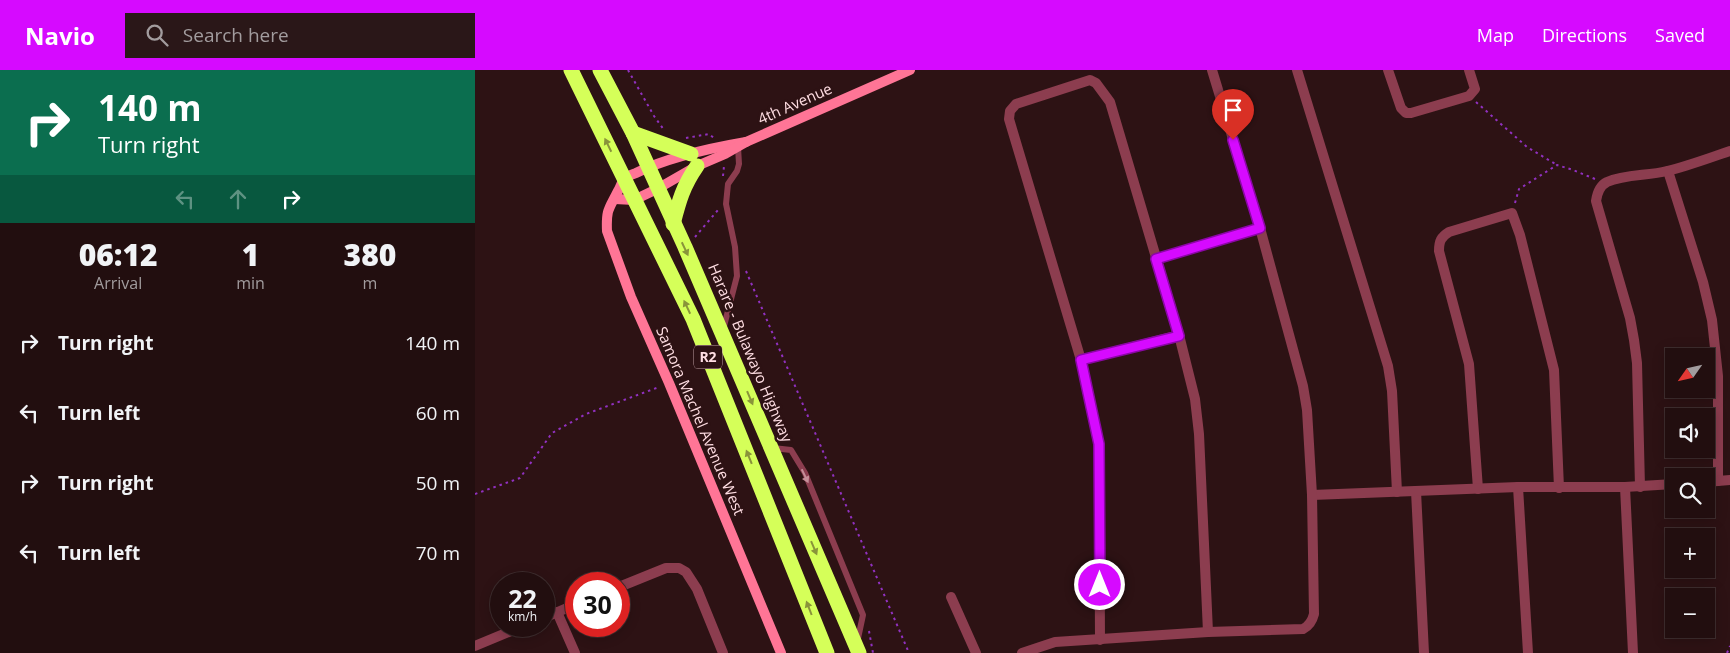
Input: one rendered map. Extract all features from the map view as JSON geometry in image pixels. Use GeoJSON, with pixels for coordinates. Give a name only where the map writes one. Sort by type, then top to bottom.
{"type":"FeatureCollection","features":[{"type":"Feature","properties":{"kind":"highway","name":"R2"},"geometry":{"type":"LineString","coordinates":[[571,70],[693,319],[827,653]]}},
{"type":"Feature","properties":{"kind":"highway","name":"Harare - Bulawayo Highway"},"geometry":{"type":"LineString","coordinates":[[600,70],[633,133],[685,248],[858,650]]}},
{"type":"Feature","properties":{"kind":"highway"},"geometry":{"type":"LineString","coordinates":[[633,133],[694,160],[681,194],[673,224]]}},
{"type":"Feature","properties":{"kind":"street","name":"4th Avenue"},"geometry":{"type":"LineString","coordinates":[[694,160],[742,144],[910,70]]}},
{"type":"Feature","properties":{"kind":"street"},"geometry":{"type":"LineString","coordinates":[[1022,653],[1055,642],[1209,632],[1303,629],[1308,626],[1314,614],[1307,410],[1303,386],[1260,228],[1212,70]]}},
{"type":"Feature","properties":{"kind":"street"},"geometry":{"type":"LineString","coordinates":[[1297,70],[1388,366],[1392,391],[1397,492]]}},
{"type":"Feature","properties":{"kind":"street"},"geometry":{"type":"LineString","coordinates":[[1388,70],[1401,108],[1406,113],[1469,96],[1475,89],[1469,70]]}},
{"type":"Feature","properties":{"kind":"street"},"geometry":{"type":"LineString","coordinates":[[1100,640],[1099,444],[1081,360],[1009,119],[1013,106],[1090,80],[1096,83],[1110,102],[1179,336],[1195,399],[1199,434],[1209,632]]}},
{"type":"Feature","properties":{"kind":"street"},"geometry":{"type":"LineString","coordinates":[[1640,487],[1637,363],[1634,340],[1630,318],[1596,201],[1599,190],[1605,183],[1616,179],[1668,171],[1730,151]]}},
{"type":"Feature","properties":{"kind":"street"},"geometry":{"type":"LineString","coordinates":[[625,178],[647,167],[694,160]]}},
{"type":"Feature","properties":{"kind":"street"},"geometry":{"type":"LineString","coordinates":[[615,199],[635,200],[657,189],[694,160]]}},
{"type":"Feature","properties":{"kind":"street"},"geometry":{"type":"LineString","coordinates":[[1668,171],[1703,282],[1712,320],[1718,376],[1718,481]]}},
{"type":"Feature","properties":{"kind":"street","name":"Samora Machel Avenue West"},"geometry":{"type":"LineString","coordinates":[[625,178],[615,199],[609,206],[607,231],[631,297],[669,383],[781,653]]}},
{"type":"Feature","properties":{"kind":"street"},"geometry":{"type":"LineString","coordinates":[[1478,489],[1469,364],[1439,251],[1439,242],[1449,232],[1512,213],[1520,235],[1554,370],[1559,488]]}},
{"type":"Feature","properties":{"kind":"street"},"geometry":{"type":"LineString","coordinates":[[1156,259],[1260,228]]}},
{"type":"Feature","properties":{"kind":"street"},"geometry":{"type":"LineString","coordinates":[[1081,360],[1179,336]]}},
{"type":"Feature","properties":{"kind":"street"},"geometry":{"type":"LineString","coordinates":[[1715,481],[1730,480]]}},
{"type":"Feature","properties":{"kind":"street"},"geometry":{"type":"LineString","coordinates":[[1311,495],[1518,487],[1640,487],[1665,485]]}},
{"type":"Feature","properties":{"kind":"street"},"geometry":{"type":"LineString","coordinates":[[1518,487],[1528,653]]}},
{"type":"Feature","properties":{"kind":"street"},"geometry":{"type":"LineString","coordinates":[[1625,487],[1633,653]]}},
{"type":"Feature","properties":{"kind":"street"},"geometry":{"type":"LineString","coordinates":[[1416,491],[1424,653]]}},
{"type":"Feature","properties":{"kind":"street"},"geometry":{"type":"LineString","coordinates":[[630,582],[666,568],[679,568],[686,572],[697,589],[723,653]]}},
{"type":"Feature","properties":{"kind":"street"},"geometry":{"type":"LineString","coordinates":[[951,597],[976,653]]}},
{"type":"Feature","properties":{"kind":"street"},"geometry":{"type":"LineString","coordinates":[[565,609],[557,612],[575,653]]}},
{"type":"Feature","properties":{"kind":"street"},"geometry":{"type":"LineString","coordinates":[[475,646],[497,637]]}},
{"type":"Feature","properties":{"kind":"lane"},"geometry":{"type":"LineString","coordinates":[[722,333],[737,276],[735,247],[726,204],[728,184],[737,171],[742,144]]}},
{"type":"Feature","properties":{"kind":"lane"},"geometry":{"type":"LineString","coordinates":[[772,448],[791,450],[805,473],[863,615],[858,650]]}},
{"type":"Feature","properties":{"kind":"path"},"geometry":{"type":"LineString","coordinates":[[628,70],[654,116],[667,133]]}},
{"type":"Feature","properties":{"kind":"path"},"geometry":{"type":"LineString","coordinates":[[1469,96],[1527,147],[1557,165],[1605,183]]}},
{"type":"Feature","properties":{"kind":"path"},"geometry":{"type":"LineString","coordinates":[[681,139],[709,134],[724,150],[722,181]]}},
{"type":"Feature","properties":{"kind":"path"},"geometry":{"type":"LineString","coordinates":[[1512,213],[1519,189],[1557,165]]}},
{"type":"Feature","properties":{"kind":"path"},"geometry":{"type":"LineString","coordinates":[[685,248],[719,209]]}},
{"type":"Feature","properties":{"kind":"path"},"geometry":{"type":"LineString","coordinates":[[743,265],[909,653]]}},
{"type":"Feature","properties":{"kind":"path"},"geometry":{"type":"LineString","coordinates":[[475,494],[520,478],[553,433],[586,414],[669,383]]}},
{"type":"Feature","properties":{"kind":"path"},"geometry":{"type":"LineString","coordinates":[[863,615],[870,635],[873,653]]}},
{"type":"Feature","properties":{"kind":"path"},"geometry":{"type":"LineString","coordinates":[[1727,653],[1730,646]]}},
{"type":"Feature","properties":{"kind":"route"},"geometry":{"type":"LineString","coordinates":[[1100,585],[1099,444],[1081,360],[1179,336],[1156,259],[1260,228],[1233,140]]}}]}
